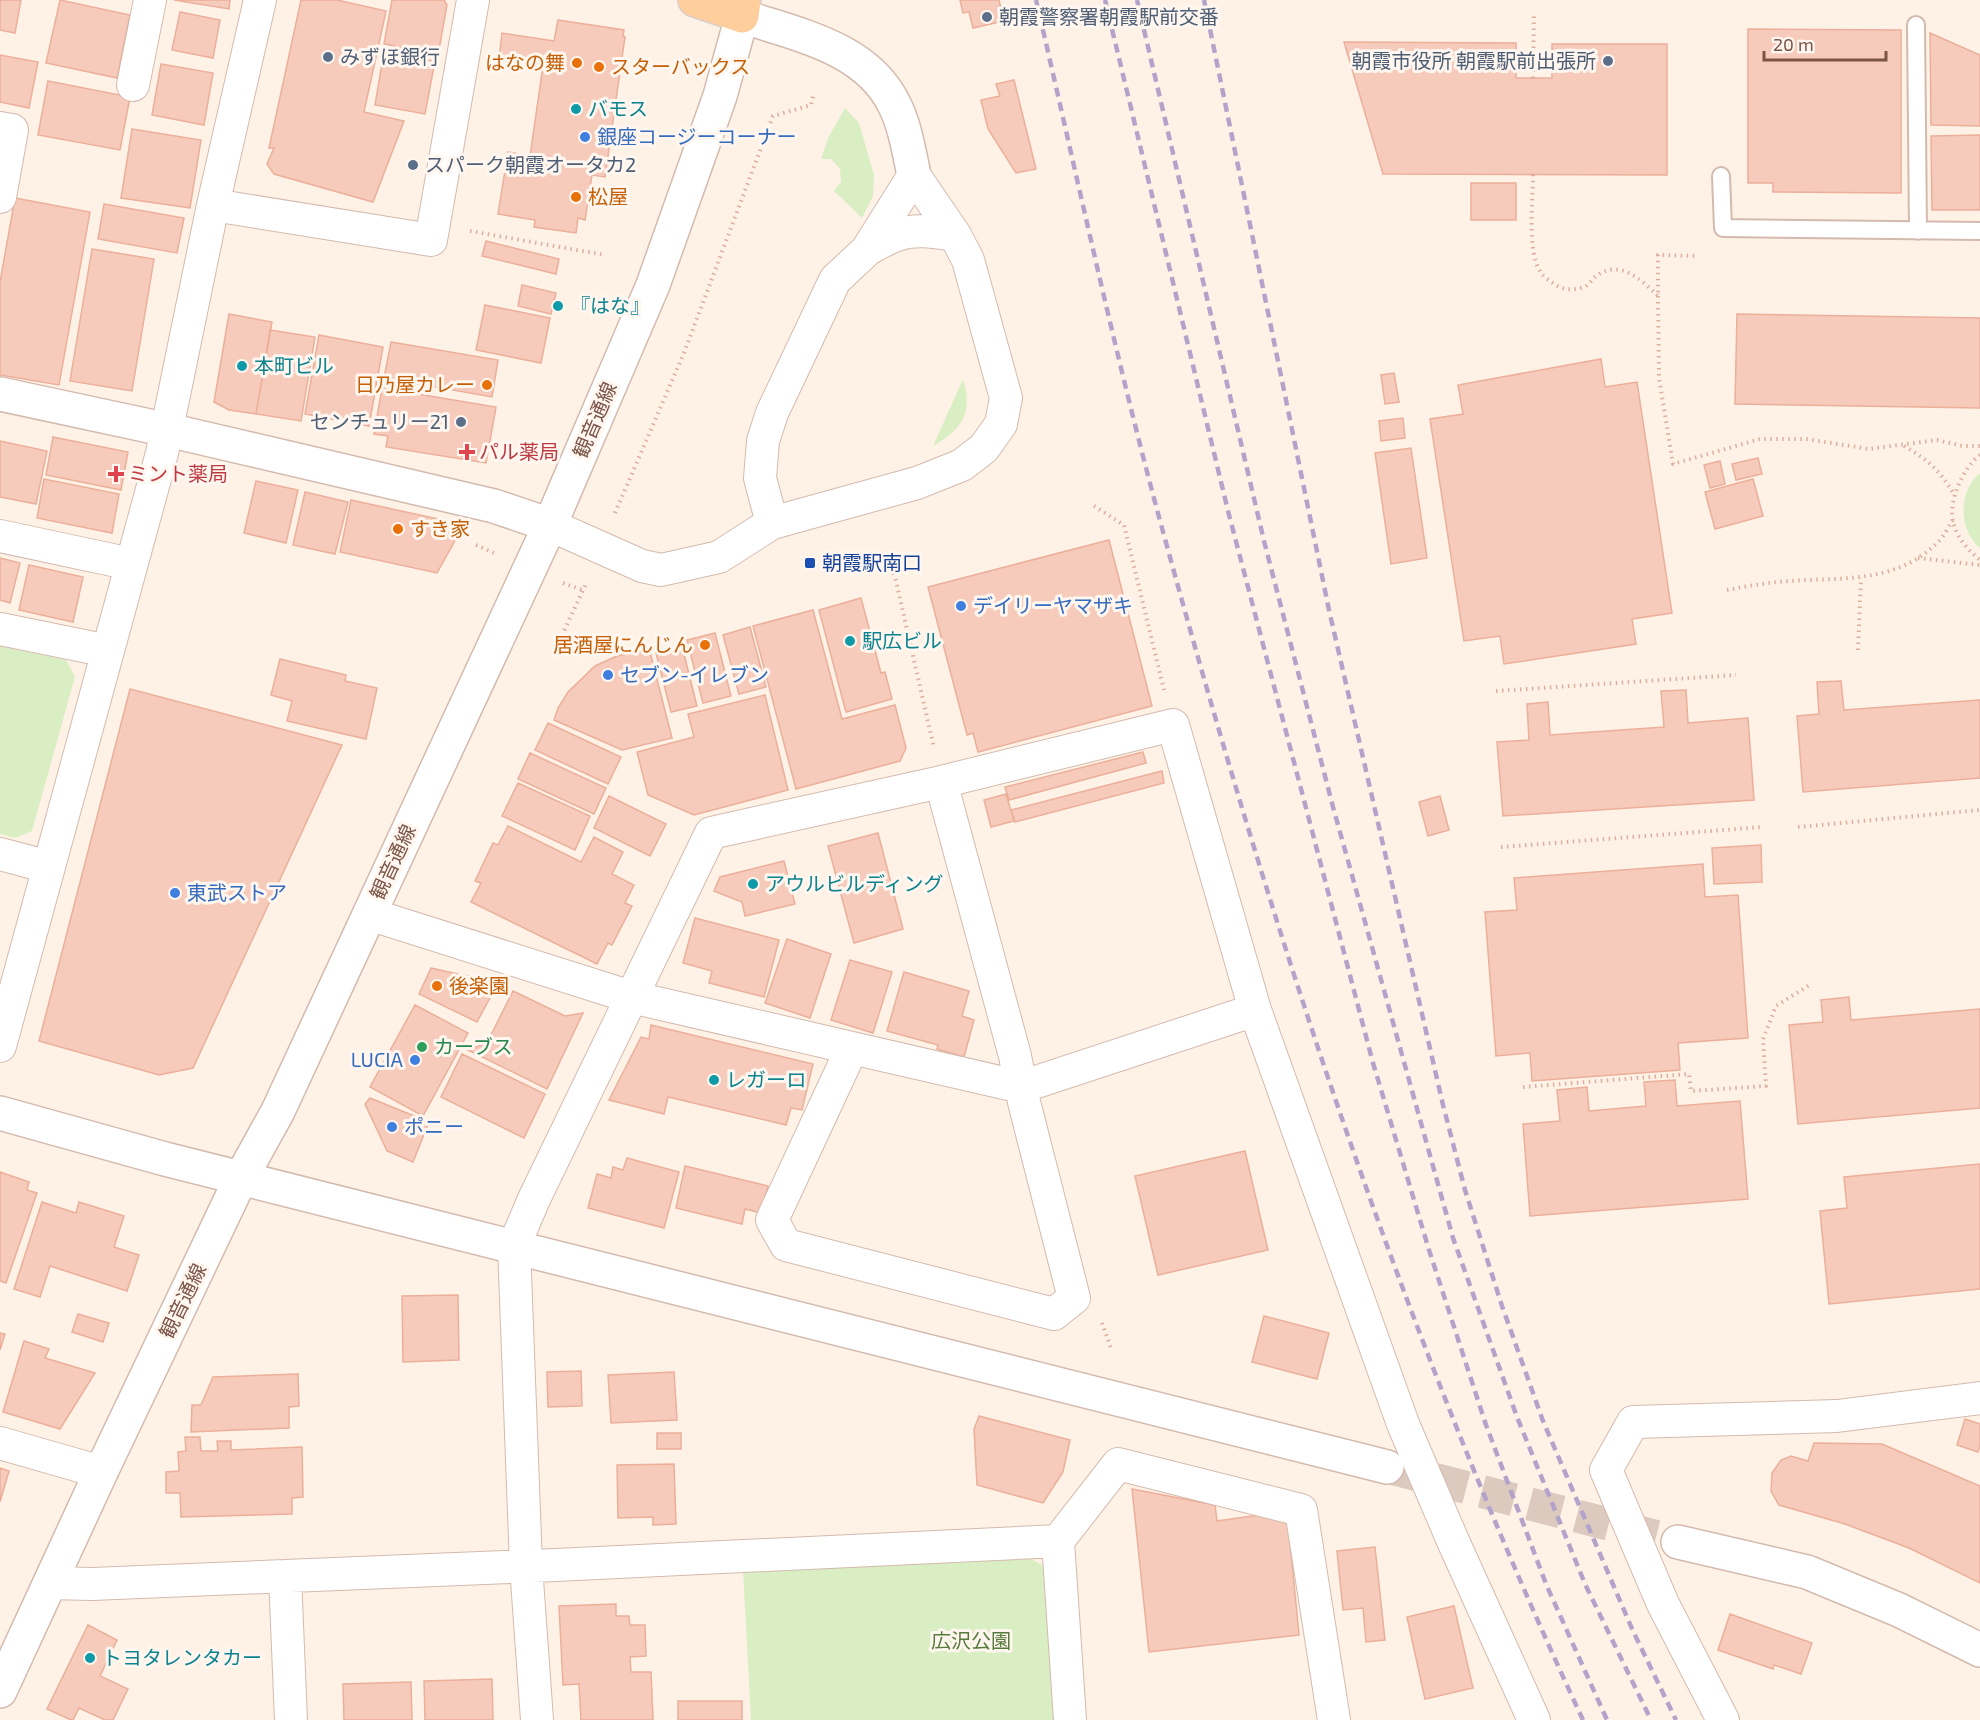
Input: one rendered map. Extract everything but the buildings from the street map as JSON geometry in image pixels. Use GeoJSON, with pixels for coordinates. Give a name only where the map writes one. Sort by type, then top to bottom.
{"type":"FeatureCollection","features":[{"type":"Feature","properties":{"kind":"main road"},"geometry":{"type":"LineString","coordinates":[[695,0],[743,8]]}},
{"type":"Feature","properties":{"kind":"street"},"geometry":{"type":"LineString","coordinates":[[133,85],[150,0]]}},
{"type":"Feature","properties":{"kind":"street"},"geometry":{"type":"LineString","coordinates":[[0,1046],[168,430],[213,205],[260,0]]}},
{"type":"Feature","properties":{"kind":"street"},"geometry":{"type":"LineString","coordinates":[[213,205],[431,240],[473,0]]}},
{"type":"Feature","properties":{"kind":"street"},"geometry":{"type":"LineString","coordinates":[[0,394],[168,430],[494,506],[550,525],[642,566],[661,570],[719,557],[772,523],[917,483],[962,465],[984,448],[1001,424],[1006,398],[968,260],[955,235],[914,175],[895,104],[872,72],[857,60],[743,8]]}},
{"type":"Feature","properties":{"kind":"street","name":"観音通線"},"geometry":{"type":"LineString","coordinates":[[0,1691],[241,1178],[278,1111],[550,525],[653,285],[720,96],[743,8]]}},
{"type":"Feature","properties":{"kind":"street"},"geometry":{"type":"LineString","coordinates":[[0,128],[12,130],[0,197]]}},
{"type":"Feature","properties":{"kind":"street"},"geometry":{"type":"LineString","coordinates":[[867,250],[914,175]]}},
{"type":"Feature","properties":{"kind":"street"},"geometry":{"type":"LineString","coordinates":[[772,523],[760,478],[763,441],[772,413],[835,280],[867,250],[890,236],[909,231],[932,231],[955,235]]}},
{"type":"Feature","properties":{"kind":"street"},"geometry":{"type":"LineString","coordinates":[[0,536],[131,564]]}},
{"type":"Feature","properties":{"kind":"street"},"geometry":{"type":"LineString","coordinates":[[0,629],[108,651]]}},
{"type":"Feature","properties":{"kind":"street"},"geometry":{"type":"LineString","coordinates":[[537,1720],[526,1566],[514,1246],[711,833],[941,782],[1173,725],[1255,1010],[1403,1424],[1534,1720]]}},
{"type":"Feature","properties":{"kind":"street"},"geometry":{"type":"LineString","coordinates":[[852,1048],[772,1220],[786,1245],[1054,1314],[1074,1298],[1009,1034],[941,782]]}},
{"type":"Feature","properties":{"kind":"street"},"geometry":{"type":"LineString","coordinates":[[0,854],[49,867]]}},
{"type":"Feature","properties":{"kind":"street"},"geometry":{"type":"LineString","coordinates":[[369,914],[631,997],[1021,1087],[1255,1010]]}},
{"type":"Feature","properties":{"kind":"street"},"geometry":{"type":"LineString","coordinates":[[0,1113],[165,1159],[1387,1467]]}},
{"type":"Feature","properties":{"kind":"street"},"geometry":{"type":"LineString","coordinates":[[1723,1720],[1663,1604],[1606,1470],[1633,1422],[1837,1416],[1980,1398]]}},
{"type":"Feature","properties":{"kind":"street"},"geometry":{"type":"LineString","coordinates":[[0,1443],[101,1472]]}},
{"type":"Feature","properties":{"kind":"street"},"geometry":{"type":"LineString","coordinates":[[1070,1720],[1058,1541],[1118,1464],[1301,1510],[1334,1720]]}},
{"type":"Feature","properties":{"kind":"street"},"geometry":{"type":"LineString","coordinates":[[50,1582],[92,1584],[1058,1541]]}},
{"type":"Feature","properties":{"kind":"street"},"geometry":{"type":"LineString","coordinates":[[1678,1542],[1807,1572],[1899,1610],[1980,1650]]}},
{"type":"Feature","properties":{"kind":"street"},"geometry":{"type":"LineString","coordinates":[[285,1576],[291,1720]]}},
{"type":"Feature","properties":{"kind":"lane"},"geometry":{"type":"LineString","coordinates":[[1916,25],[1918,231]]}},
{"type":"Feature","properties":{"kind":"lane"},"geometry":{"type":"LineString","coordinates":[[1721,176],[1723,228],[1980,231]]}},
{"type":"Feature","properties":{"kind":"path"},"geometry":{"type":"LineString","coordinates":[[1533,78],[1534,12]]}},
{"type":"Feature","properties":{"kind":"path"},"geometry":{"type":"LineString","coordinates":[[613,516],[684,353],[773,116],[811,105],[814,93]]}},
{"type":"Feature","properties":{"kind":"path"},"geometry":{"type":"LineString","coordinates":[[1533,175],[1533,252],[1540,272],[1556,285],[1572,291],[1587,286],[1598,275],[1610,270],[1627,272],[1642,280],[1658,296]]}},
{"type":"Feature","properties":{"kind":"path"},"geometry":{"type":"LineString","coordinates":[[433,225],[605,255]]}},
{"type":"Feature","properties":{"kind":"path"},"geometry":{"type":"LineString","coordinates":[[1698,256],[1658,255],[1659,378],[1673,464],[1761,439],[1806,440],[1869,449],[1937,440],[1963,446],[1980,446]]}},
{"type":"Feature","properties":{"kind":"path"},"geometry":{"type":"LineString","coordinates":[[1904,446],[1927,459],[1943,477],[1955,496]]}},
{"type":"Feature","properties":{"kind":"path"},"geometry":{"type":"LineString","coordinates":[[1980,455],[1972,460],[1961,478],[1955,496],[1953,520],[1959,537],[1971,553],[1980,560]]}},
{"type":"Feature","properties":{"kind":"path"},"geometry":{"type":"LineString","coordinates":[[1094,506],[1124,525],[1173,725]]}},
{"type":"Feature","properties":{"kind":"path"},"geometry":{"type":"LineString","coordinates":[[1727,590],[1778,582],[1861,578],[1894,570],[1917,558],[1938,542],[1953,520]]}},
{"type":"Feature","properties":{"kind":"path"},"geometry":{"type":"LineString","coordinates":[[476,546],[498,555]]}},
{"type":"Feature","properties":{"kind":"path"},"geometry":{"type":"LineString","coordinates":[[889,556],[941,782]]}},
{"type":"Feature","properties":{"kind":"path"},"geometry":{"type":"LineString","coordinates":[[1917,558],[1980,566]]}},
{"type":"Feature","properties":{"kind":"path"},"geometry":{"type":"LineString","coordinates":[[554,652],[590,574]]}},
{"type":"Feature","properties":{"kind":"path"},"geometry":{"type":"LineString","coordinates":[[1858,650],[1861,578]]}},
{"type":"Feature","properties":{"kind":"path"},"geometry":{"type":"LineString","coordinates":[[563,583],[582,590]]}},
{"type":"Feature","properties":{"kind":"path"},"geometry":{"type":"LineString","coordinates":[[1496,692],[1736,675]]}},
{"type":"Feature","properties":{"kind":"path"},"geometry":{"type":"LineString","coordinates":[[1798,826],[1980,810]]}},
{"type":"Feature","properties":{"kind":"path"},"geometry":{"type":"LineString","coordinates":[[1501,848],[1763,827]]}},
{"type":"Feature","properties":{"kind":"path"},"geometry":{"type":"LineString","coordinates":[[1523,1087],[1689,1074],[1690,1091],[1766,1086],[1763,1039],[1776,1006],[1810,984]]}},
{"type":"Feature","properties":{"kind":"path"},"geometry":{"type":"LineString","coordinates":[[1104,1329],[1111,1348]]}},
{"type":"Feature","properties":{"kind":"green space"},"geometry":{"type":"Polygon","coordinates":[[[845,108],[859,123],[874,175],[873,196],[862,218],[834,191],[841,182],[840,169],[831,159],[821,159],[828,138],[845,108]]]}},
{"type":"Feature","properties":{"kind":"green space"},"geometry":{"type":"Polygon","coordinates":[[[963,379],[967,401],[963,418],[952,433],[933,446],[963,379]]]}},
{"type":"Feature","properties":{"kind":"green space"},"geometry":{"type":"Polygon","coordinates":[[[1980,473],[1980,548],[1968,531],[1964,510],[1968,490],[1980,473]]]}},
{"type":"Feature","properties":{"kind":"green space"},"geometry":{"type":"Polygon","coordinates":[[[0,646],[66,660],[75,677],[32,831],[15,838],[0,834],[0,646]]]}},
{"type":"Feature","properties":{"kind":"green space","name":"広沢公園"},"geometry":{"type":"Polygon","coordinates":[[[1031,1559],[1050,1569],[1056,1720],[751,1720],[743,1571],[1031,1559]]]}},
{"type":"Feature","properties":{"kind":"tunnel"},"geometry":{"type":"LineString","coordinates":[[1387,1467],[1678,1542]]}},
{"type":"Feature","properties":{"kind":"railway"},"geometry":{"type":"LineString","coordinates":[[1036,0],[1147,472],[1207,690],[1299,990],[1349,1139],[1458,1432],[1583,1720]]}},
{"type":"Feature","properties":{"kind":"railway"},"geometry":{"type":"LineString","coordinates":[[1105,0],[1228,511],[1373,1063],[1429,1250],[1486,1425],[1546,1584],[1607,1720]]}},
{"type":"Feature","properties":{"kind":"railway"},"geometry":{"type":"LineString","coordinates":[[1137,0],[1264,541],[1333,807],[1453,1238],[1517,1417],[1585,1584],[1651,1720]]}},
{"type":"Feature","properties":{"kind":"railway"},"geometry":{"type":"LineString","coordinates":[[1204,0],[1329,610],[1443,1105],[1465,1190],[1502,1306],[1543,1421],[1633,1631],[1676,1720]]}},
{"type":"Feature","properties":{"kind":"place","name":"朝霞警察署朝霞駅前交番"},"geometry":{"type":"Point","coordinates":[987,17]}},
{"type":"Feature","properties":{"kind":"place","name":"みずほ銀行"},"geometry":{"type":"Point","coordinates":[328,57]}},
{"type":"Feature","properties":{"kind":"place","name":"朝霞市役所 朝霞駅前出張所"},"geometry":{"type":"Point","coordinates":[1608,61]}},
{"type":"Feature","properties":{"kind":"place","name":"はなの舞"},"geometry":{"type":"Point","coordinates":[577,63]}},
{"type":"Feature","properties":{"kind":"place","name":"スターバックス"},"geometry":{"type":"Point","coordinates":[599,67]}},
{"type":"Feature","properties":{"kind":"place","name":"バモス"},"geometry":{"type":"Point","coordinates":[576,109]}},
{"type":"Feature","properties":{"kind":"place","name":"銀座コージーコーナー"},"geometry":{"type":"Point","coordinates":[585,137]}},
{"type":"Feature","properties":{"kind":"place","name":"スパーク朝霞オータカ2"},"geometry":{"type":"Point","coordinates":[413,165]}},
{"type":"Feature","properties":{"kind":"place","name":"松屋"},"geometry":{"type":"Point","coordinates":[576,197]}},
{"type":"Feature","properties":{"kind":"place","name":"『はな』"},"geometry":{"type":"Point","coordinates":[558,306]}},
{"type":"Feature","properties":{"kind":"place","name":"本町ビル"},"geometry":{"type":"Point","coordinates":[242,366]}},
{"type":"Feature","properties":{"kind":"place","name":"日乃屋カレー"},"geometry":{"type":"Point","coordinates":[487,385]}},
{"type":"Feature","properties":{"kind":"place","name":"センチュリー21"},"geometry":{"type":"Point","coordinates":[461,422]}},
{"type":"Feature","properties":{"kind":"place","name":"パル薬局"},"geometry":{"type":"Point","coordinates":[467,452]}},
{"type":"Feature","properties":{"kind":"place","name":"ミント薬局"},"geometry":{"type":"Point","coordinates":[116,474]}},
{"type":"Feature","properties":{"kind":"place","name":"すき家"},"geometry":{"type":"Point","coordinates":[398,529]}},
{"type":"Feature","properties":{"kind":"place","name":"朝霞駅南口"},"geometry":{"type":"Point","coordinates":[810,563]}},
{"type":"Feature","properties":{"kind":"place","name":"デイリーヤマザキ"},"geometry":{"type":"Point","coordinates":[961,606]}},
{"type":"Feature","properties":{"kind":"place","name":"駅広ビル"},"geometry":{"type":"Point","coordinates":[850,641]}},
{"type":"Feature","properties":{"kind":"place","name":"居酒屋にんじん"},"geometry":{"type":"Point","coordinates":[705,645]}},
{"type":"Feature","properties":{"kind":"place","name":"セブン-イレブン"},"geometry":{"type":"Point","coordinates":[608,675]}},
{"type":"Feature","properties":{"kind":"place","name":"アウルビルディング"},"geometry":{"type":"Point","coordinates":[753,884]}},
{"type":"Feature","properties":{"kind":"place","name":"東武ストア"},"geometry":{"type":"Point","coordinates":[175,893]}},
{"type":"Feature","properties":{"kind":"place","name":"後楽園"},"geometry":{"type":"Point","coordinates":[437,986]}},
{"type":"Feature","properties":{"kind":"place","name":"カーブス"},"geometry":{"type":"Point","coordinates":[422,1047]}},
{"type":"Feature","properties":{"kind":"place","name":"LUCIA"},"geometry":{"type":"Point","coordinates":[415,1060]}},
{"type":"Feature","properties":{"kind":"place","name":"レガーロ"},"geometry":{"type":"Point","coordinates":[714,1080]}},
{"type":"Feature","properties":{"kind":"place","name":"ポニー"},"geometry":{"type":"Point","coordinates":[392,1127]}},
{"type":"Feature","properties":{"kind":"place","name":"トヨタレンタカー"},"geometry":{"type":"Point","coordinates":[90,1658]}}]}
